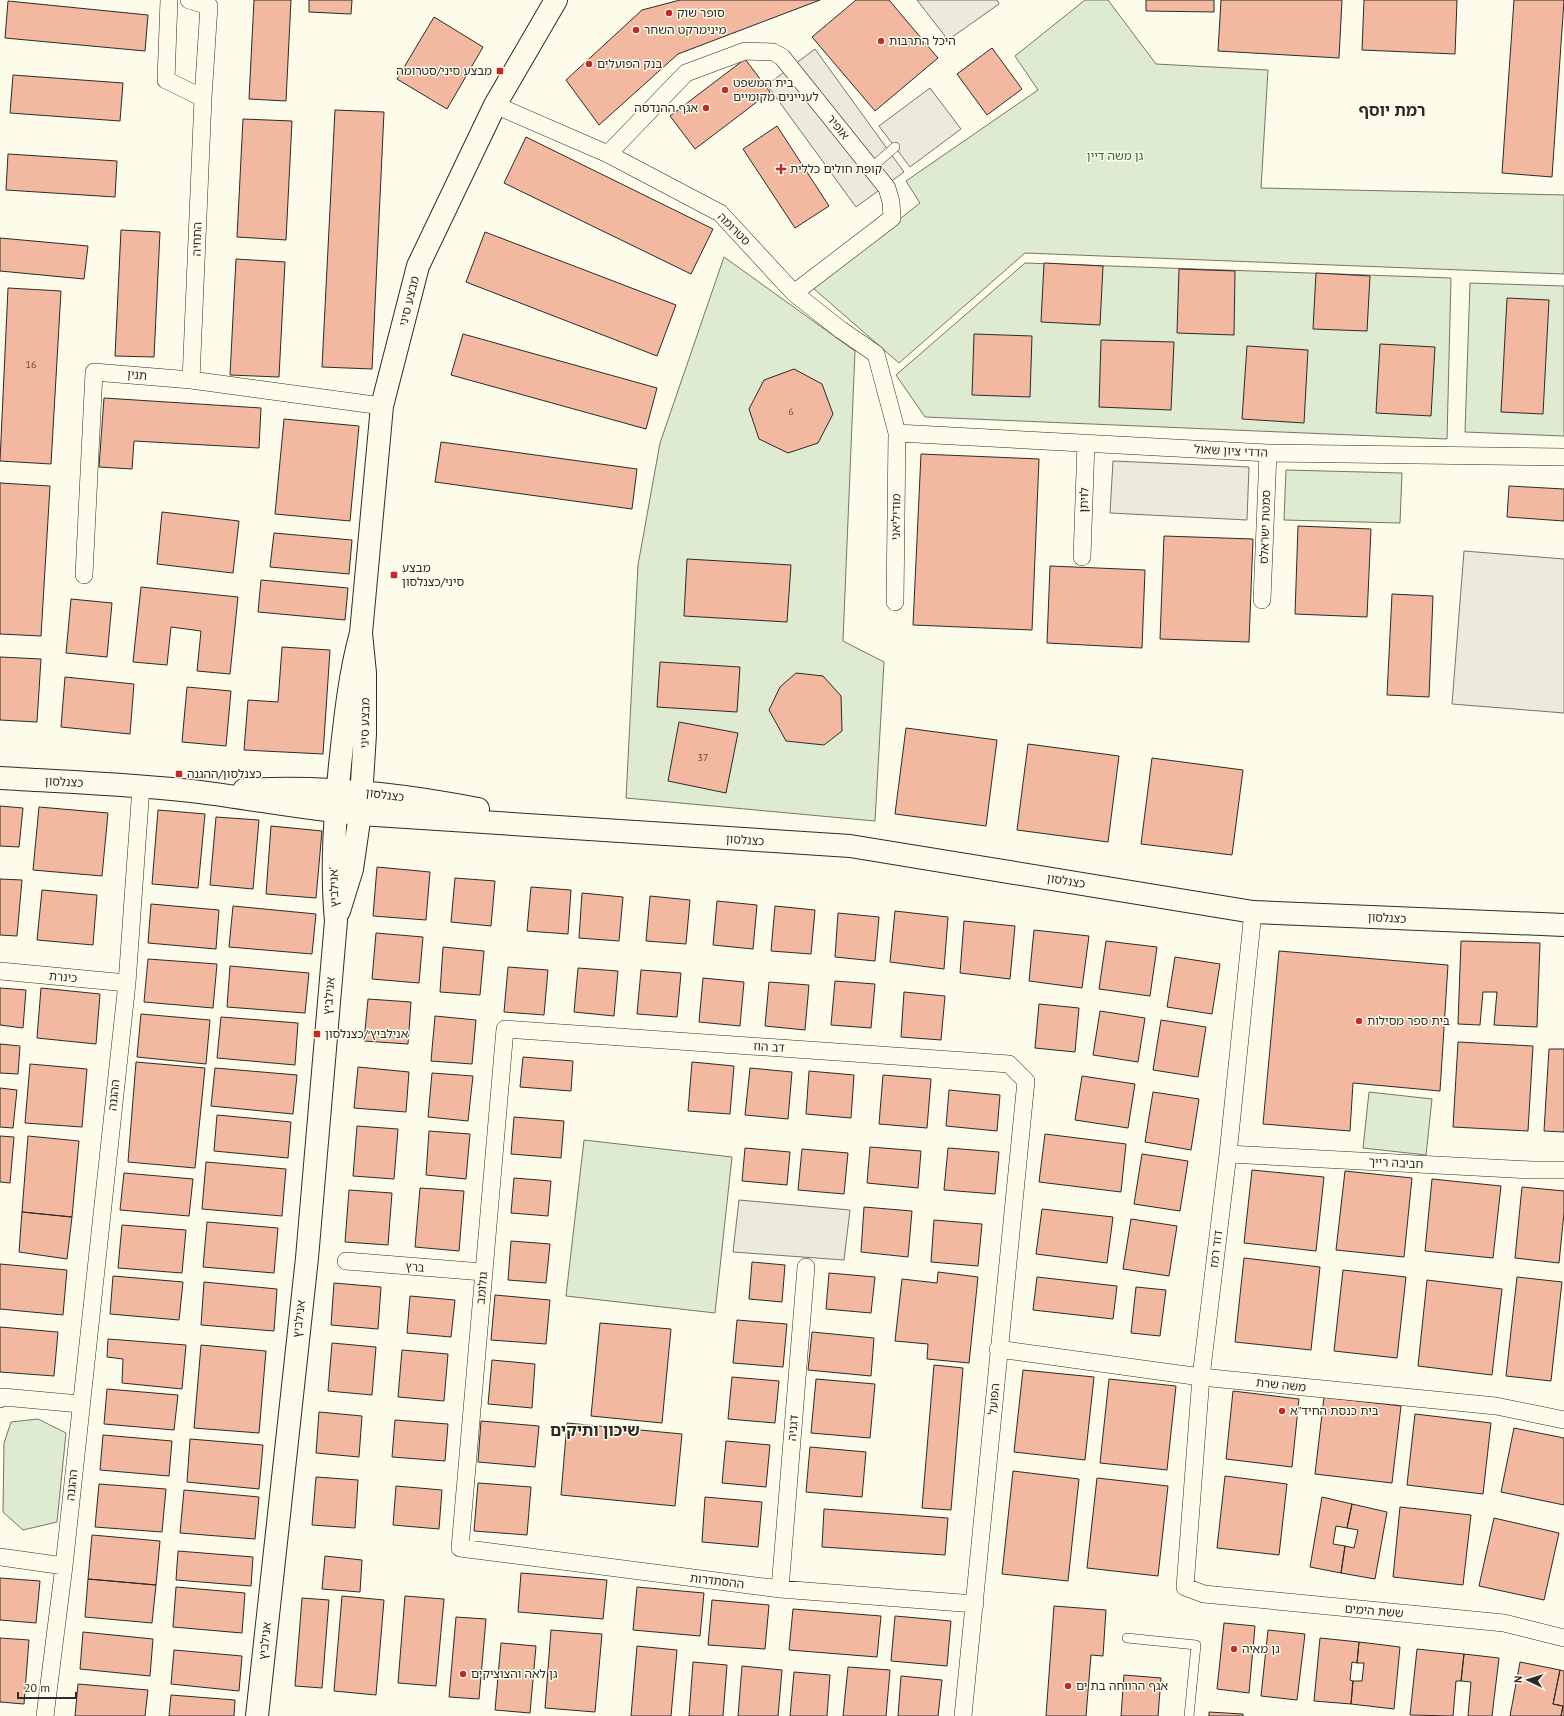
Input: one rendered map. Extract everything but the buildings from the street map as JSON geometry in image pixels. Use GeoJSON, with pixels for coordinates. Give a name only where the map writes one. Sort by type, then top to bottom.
{"type":"FeatureCollection","features":[{"type":"Feature","properties":{"kind":"street"},"geometry":{"type":"LineString","coordinates":[[169,0],[166,80],[203,98]]}},
{"type":"Feature","properties":{"kind":"street","name":"התחיה"},"geometry":{"type":"LineString","coordinates":[[189,0],[209,6],[203,98],[191,380]]}},
{"type":"Feature","properties":{"kind":"street","name":"מבצע סיני"},"geometry":{"type":"LineString","coordinates":[[361,803],[365,702],[361,633],[382,406],[418,266],[495,105],[556,0]]}},
{"type":"Feature","properties":{"kind":"street","name":"אופיר"},"geometry":{"type":"LineString","coordinates":[[608,154],[686,73],[733,54],[745,51],[762,50],[773,52],[782,58],[887,188],[891,202],[892,218],[794,292]]}},
{"type":"Feature","properties":{"kind":"street","name":"סטרומה"},"geometry":{"type":"LineString","coordinates":[[495,105],[608,154],[720,213],[794,292],[841,330],[876,354],[898,433]]}},
{"type":"Feature","properties":{"kind":"street","name":"תנין"},"geometry":{"type":"LineString","coordinates":[[84,575],[94,372],[191,380],[382,406]]}},
{"type":"Feature","properties":{"kind":"street","name":"הדדי ציון שאול"},"geometry":{"type":"LineString","coordinates":[[898,433],[1268,453],[1564,457]]}},
{"type":"Feature","properties":{"kind":"street","name":"מודיליאני"},"geometry":{"type":"LineString","coordinates":[[895,602],[898,433]]}},
{"type":"Feature","properties":{"kind":"street","name":"לויתן"},"geometry":{"type":"LineString","coordinates":[[1082,557],[1086,443]]}},
{"type":"Feature","properties":{"kind":"street","name":"סמטת ישראלס"},"geometry":{"type":"LineString","coordinates":[[1262,600],[1268,453]]}},
{"type":"Feature","properties":{"kind":"street","name":"מבצע סיני"},"geometry":{"type":"LineString","coordinates":[[337,801],[347,697],[352,666],[361,633]]}},
{"type":"Feature","properties":{"kind":"street","name":"כצנלסון"},"geometry":{"type":"LineString","coordinates":[[0,778],[200,792],[299,788],[337,801],[568,827],[850,846],[1253,912],[1564,925]]}},
{"type":"Feature","properties":{"kind":"street","name":"ההגנה"},"geometry":{"type":"LineString","coordinates":[[45,1716],[64,1566],[80,1404],[127,983],[141,787]]}},
{"type":"Feature","properties":{"kind":"street","name":"אנילביץ'"},"geometry":{"type":"LineString","coordinates":[[336,921],[332,883],[337,801]]}},
{"type":"Feature","properties":{"kind":"street","name":"אנילביץ'"},"geometry":{"type":"LineString","coordinates":[[336,921],[352,869],[361,803]]}},
{"type":"Feature","properties":{"kind":"street","name":"דוד רמז"},"geometry":{"type":"LineString","coordinates":[[1184,1587],[1200,1377],[1228,1154],[1253,912]]}},
{"type":"Feature","properties":{"kind":"street","name":"אנילביץ"},"geometry":{"type":"LineString","coordinates":[[257,1716],[306,1258],[336,921]]}},
{"type":"Feature","properties":{"kind":"street","name":"כינרת"},"geometry":{"type":"LineString","coordinates":[[0,971],[127,983]]}},
{"type":"Feature","properties":{"kind":"street","name":"דב הוז"},"geometry":{"type":"LineString","coordinates":[[505,1029],[1009,1064],[1026,1081]]}},
{"type":"Feature","properties":{"kind":"street","name":"גולומב"},"geometry":{"type":"LineString","coordinates":[[460,1548],[505,1029]]}},
{"type":"Feature","properties":{"kind":"street","name":"הפועל"},"geometry":{"type":"LineString","coordinates":[[963,1716],[975,1604],[998,1349],[1026,1081]]}},
{"type":"Feature","properties":{"kind":"street","name":"חביבה רייך"},"geometry":{"type":"LineString","coordinates":[[1228,1154],[1532,1170],[1564,1170]]}},
{"type":"Feature","properties":{"kind":"street","name":"ברץ"},"geometry":{"type":"LineString","coordinates":[[346,1261],[483,1272]]}},
{"type":"Feature","properties":{"kind":"street","name":"דגניה"},"geometry":{"type":"LineString","coordinates":[[780,1589],[806,1267]]}},
{"type":"Feature","properties":{"kind":"street","name":"משה שרת"},"geometry":{"type":"LineString","coordinates":[[998,1349],[1200,1377],[1496,1406],[1564,1420]]}},
{"type":"Feature","properties":{"kind":"street"},"geometry":{"type":"LineString","coordinates":[[0,1399],[3,1397],[80,1404]]}},
{"type":"Feature","properties":{"kind":"street","name":"ההסתדרות"},"geometry":{"type":"LineString","coordinates":[[460,1548],[780,1589],[975,1604]]}},
{"type":"Feature","properties":{"kind":"street"},"geometry":{"type":"LineString","coordinates":[[0,1557],[64,1566]]}},
{"type":"Feature","properties":{"kind":"street","name":"ששת הימים"},"geometry":{"type":"LineString","coordinates":[[1184,1587],[1204,1594],[1504,1623],[1564,1638]]}},
{"type":"Feature","properties":{"kind":"lane"},"geometry":{"type":"LineString","coordinates":[[871,168],[895,147]]}},
{"type":"Feature","properties":{"kind":"lane"},"geometry":{"type":"LineString","coordinates":[[1127,1638],[1196,1645],[1189,1716]]}},
{"type":"Feature","properties":{"kind":"green space","name":"גן משה דיין"},"geometry":{"type":"Polygon","coordinates":[[[1085,0],[1108,0],[1156,64],[1268,70],[1261,188],[1564,195],[1564,274],[1025,253],[899,363],[813,288],[920,203],[906,181],[1038,90],[1015,56],[1085,0]]]}},
{"type":"Feature","properties":{"kind":"green space"},"geometry":{"type":"Polygon","coordinates":[[[724,257],[855,351],[843,641],[884,662],[875,821],[626,798],[638,565],[660,443],[724,257]]]}},
{"type":"Feature","properties":{"kind":"green space"},"geometry":{"type":"Polygon","coordinates":[[[1025,263],[1451,278],[1447,439],[925,417],[896,375],[1025,263]]]}},
{"type":"Feature","properties":{"kind":"green space"},"geometry":{"type":"Polygon","coordinates":[[[1470,283],[1564,286],[1564,436],[1465,432],[1470,283]]]}},
{"type":"Feature","properties":{"kind":"green space"},"geometry":{"type":"Polygon","coordinates":[[[1286,470],[1402,473],[1400,523],[1284,520],[1286,470]]]}},
{"type":"Feature","properties":{"kind":"green space"},"geometry":{"type":"Polygon","coordinates":[[[1369,1092],[1432,1099],[1426,1155],[1363,1148],[1369,1092]]]}},
{"type":"Feature","properties":{"kind":"green space"},"geometry":{"type":"Polygon","coordinates":[[[584,1140],[732,1157],[715,1313],[566,1296],[584,1140]]]}},
{"type":"Feature","properties":{"kind":"green space"},"geometry":{"type":"Polygon","coordinates":[[[38,1419],[66,1433],[57,1522],[23,1530],[3,1512],[4,1443],[11,1422],[38,1419]]]}},
{"type":"Feature","properties":{"kind":"shaded area"},"geometry":{"type":"Polygon","coordinates":[[[917,0],[997,0],[999,4],[948,40],[917,0]]]}},
{"type":"Feature","properties":{"kind":"shaded area"},"geometry":{"type":"Polygon","coordinates":[[[815,49],[904,172],[856,207],[767,85],[815,49]]]}},
{"type":"Feature","properties":{"kind":"shaded area"},"geometry":{"type":"Polygon","coordinates":[[[930,88],[961,129],[910,167],[879,126],[930,88]]]}},
{"type":"Feature","properties":{"kind":"shaded area"},"geometry":{"type":"Polygon","coordinates":[[[1113,461],[1249,467],[1247,520],[1110,513],[1113,461]]]}},
{"type":"Feature","properties":{"kind":"shaded area"},"geometry":{"type":"Polygon","coordinates":[[[1464,551],[1564,559],[1564,713],[1452,704],[1464,551]]]}},
{"type":"Feature","properties":{"kind":"shaded area"},"geometry":{"type":"Polygon","coordinates":[[[739,1200],[850,1210],[844,1260],[733,1252],[739,1200]]]}},
{"type":"Feature","properties":{"kind":"place","name":"סופר שוק"},"geometry":{"type":"Point","coordinates":[669,13]}},
{"type":"Feature","properties":{"kind":"place","name":"מינימרקט השחר"},"geometry":{"type":"Point","coordinates":[636,30]}},
{"type":"Feature","properties":{"kind":"place","name":"היכל התרבות"},"geometry":{"type":"Point","coordinates":[881,41]}},
{"type":"Feature","properties":{"kind":"place","name":"בנק הפועלים"},"geometry":{"type":"Point","coordinates":[589,64]}},
{"type":"Feature","properties":{"kind":"place","name":"מבצע סיני/סטרומה"},"geometry":{"type":"Point","coordinates":[500,71]}},
{"type":"Feature","properties":{"kind":"place","name":"בית המשפט לעניינים מקומיים"},"geometry":{"type":"Point","coordinates":[725,90]}},
{"type":"Feature","properties":{"kind":"place","name":"אגף ההנדסה"},"geometry":{"type":"Point","coordinates":[706,108]}},
{"type":"Feature","properties":{"kind":"place","name":"קופת חולים כללית"},"geometry":{"type":"Point","coordinates":[781,169]}},
{"type":"Feature","properties":{"kind":"place","name":"מבצע סיני/כצנלסון"},"geometry":{"type":"Point","coordinates":[394,575]}},
{"type":"Feature","properties":{"kind":"place","name":"כצנלסון/ההגנה"},"geometry":{"type":"Point","coordinates":[179,774]}},
{"type":"Feature","properties":{"kind":"place","name":"בית ספר מסילות"},"geometry":{"type":"Point","coordinates":[1359,1021]}},
{"type":"Feature","properties":{"kind":"place","name":"אנילביץ׳/כצנלסון"},"geometry":{"type":"Point","coordinates":[317,1034]}},
{"type":"Feature","properties":{"kind":"place","name":"בית כנסת החיד\"א"},"geometry":{"type":"Point","coordinates":[1282,1411]}},
{"type":"Feature","properties":{"kind":"place","name":"גן מאיה"},"geometry":{"type":"Point","coordinates":[1234,1649]}},
{"type":"Feature","properties":{"kind":"place","name":"גן לאה והצוציקים"},"geometry":{"type":"Point","coordinates":[463,1674]}},
{"type":"Feature","properties":{"kind":"place","name":"אגף הרווחה בת ים"},"geometry":{"type":"Point","coordinates":[1068,1686]}},
{"type":"Feature","properties":{"kind":"district","name":"רמת יוסף"},"geometry":{"type":"Point","coordinates":[1392,110]}},
{"type":"Feature","properties":{"kind":"district","name":"שיכון ותיקים"},"geometry":{"type":"Point","coordinates":[595,1430]}}]}
